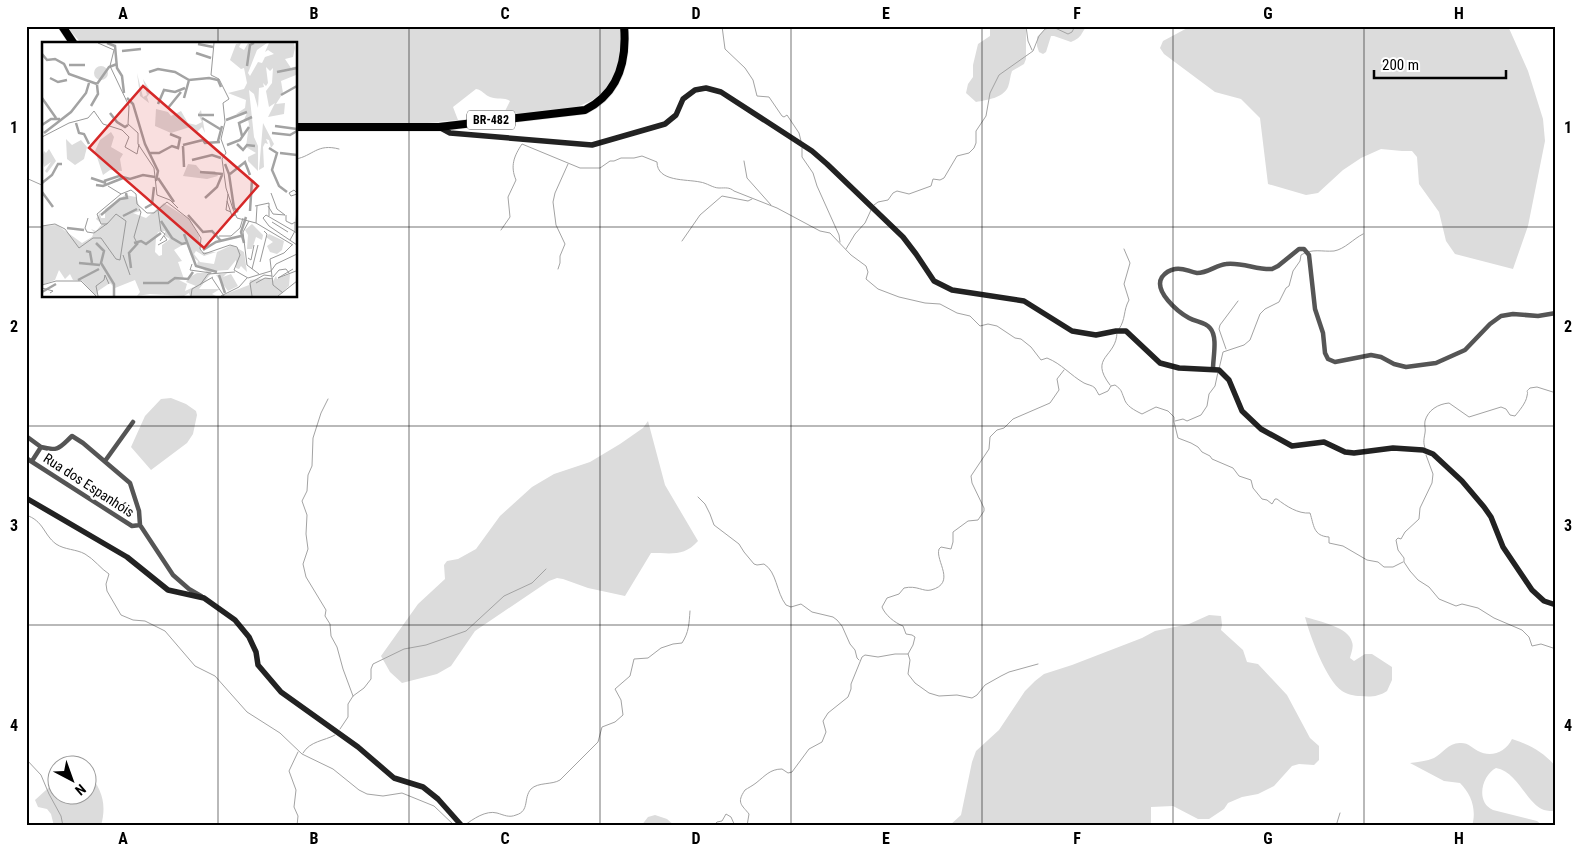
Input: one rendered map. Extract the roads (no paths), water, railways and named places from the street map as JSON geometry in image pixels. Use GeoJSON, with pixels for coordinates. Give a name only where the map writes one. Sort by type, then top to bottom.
{"type":"FeatureCollection","features":[{"type":"Feature","properties":{"kind":"highway"},"geometry":{"type":"LineString","coordinates":[[62,26],[73,42]]}},
{"type":"Feature","properties":{"kind":"highway","name":"BR-482"},"geometry":{"type":"LineString","coordinates":[[298,127],[439,127],[467,122],[577,111],[593,106],[610,92],[621,73],[625,50],[624,26]]}},
{"type":"Feature","properties":{"kind":"street"},"geometry":{"type":"LineString","coordinates":[[439,127],[450,133],[592,145],[665,124],[676,115],[683,99],[695,90],[706,88],[721,92],[812,151],[903,237],[934,281],[952,290],[1024,302],[1072,331],[1096,335],[1126,331],[1160,363],[1179,368],[1219,370],[1229,380],[1242,411],[1261,429],[1292,446],[1324,442],[1345,452],[1354,453],[1392,448],[1423,450],[1433,454],[1462,480],[1484,507],[1491,517],[1503,547],[1532,590],[1544,601],[1556,606]]}},
{"type":"Feature","properties":{"kind":"street"},"geometry":{"type":"LineString","coordinates":[[1213,369],[1214,337],[1211,329],[1207,325],[1194,321],[1182,313],[1163,295],[1160,289],[1162,277],[1169,271],[1182,269],[1200,272],[1226,264],[1272,269],[1299,249],[1304,249],[1308,255],[1315,309],[1323,333],[1325,353],[1328,359],[1335,362],[1371,355],[1381,357],[1406,368],[1436,363],[1465,350],[1486,328],[1501,316],[1513,314],[1538,316],[1556,314]]}},
{"type":"Feature","properties":{"kind":"street"},"geometry":{"type":"LineString","coordinates":[[105,461],[133,422]]}},
{"type":"Feature","properties":{"kind":"street"},"geometry":{"type":"LineString","coordinates":[[26,436],[47,449],[56,449],[65,445],[72,436],[130,483],[139,511],[140,525],[173,575],[189,589],[235,620],[249,637],[256,652],[258,665],[282,692],[358,747],[394,778],[423,787],[438,799],[462,826]]}},
{"type":"Feature","properties":{"kind":"street"},"geometry":{"type":"LineString","coordinates":[[32,461],[41,447]]}},
{"type":"Feature","properties":{"kind":"street","name":"Rua dos Espanhóis"},"geometry":{"type":"LineString","coordinates":[[26,458],[132,526],[140,525]]}},
{"type":"Feature","properties":{"kind":"street"},"geometry":{"type":"LineString","coordinates":[[26,498],[127,558],[168,590],[204,598]]}},
{"type":"Feature","properties":{"kind":"waterway"},"geometry":{"type":"LineString","coordinates":[[722,26],[725,49],[745,68],[753,80],[757,96],[769,97],[782,116],[787,115],[799,133],[801,141]]}},
{"type":"Feature","properties":{"kind":"waterway"},"geometry":{"type":"LineString","coordinates":[[1026,26],[1028,41],[1032,50]]}},
{"type":"Feature","properties":{"kind":"waterway"},"geometry":{"type":"LineString","coordinates":[[874,205],[888,200],[897,191],[909,194],[931,186],[933,179],[940,180],[944,178],[957,156],[969,153],[974,148],[976,131],[986,116],[990,93],[999,75],[1033,51],[1039,36],[1045,29],[1053,27],[1068,34],[1072,32],[1075,26]]}},
{"type":"Feature","properties":{"kind":"waterway"},"geometry":{"type":"LineString","coordinates":[[501,230],[510,217],[508,197],[516,180],[513,170],[514,161],[522,144],[580,168],[600,168],[610,161],[642,156],[657,162],[658,168],[667,176],[703,183],[717,188],[731,189],[777,208],[820,231],[830,233],[851,255],[866,266],[868,272],[866,279],[878,289],[899,297],[925,303],[940,304],[957,313],[970,316],[980,326],[988,324],[997,326],[1015,338],[1021,339],[1031,347],[1041,360],[1047,358],[1052,360],[1079,380],[1094,387],[1099,395],[1108,391],[1111,386]]}},
{"type":"Feature","properties":{"kind":"waterway"},"geometry":{"type":"LineString","coordinates":[[802,148],[802,157],[813,173],[839,235],[840,242]]}},
{"type":"Feature","properties":{"kind":"waterway"},"geometry":{"type":"LineString","coordinates":[[298,158],[320,149],[339,149]]}},
{"type":"Feature","properties":{"kind":"waterway"},"geometry":{"type":"LineString","coordinates":[[744,161],[747,178],[771,205]]}},
{"type":"Feature","properties":{"kind":"waterway"},"geometry":{"type":"LineString","coordinates":[[558,269],[560,256],[565,244],[556,225],[553,202],[568,164]]}},
{"type":"Feature","properties":{"kind":"waterway"},"geometry":{"type":"LineString","coordinates":[[26,178],[42,185]]}},
{"type":"Feature","properties":{"kind":"waterway"},"geometry":{"type":"LineString","coordinates":[[682,241],[700,215],[722,196],[748,201],[752,199]]}},
{"type":"Feature","properties":{"kind":"waterway"},"geometry":{"type":"LineString","coordinates":[[846,249],[855,234],[865,223],[871,210]]}},
{"type":"Feature","properties":{"kind":"waterway"},"geometry":{"type":"LineString","coordinates":[[1219,369],[1223,352],[1244,345],[1250,340],[1260,314],[1265,309],[1279,302],[1289,286],[1293,271],[1300,261],[1301,255],[1313,251],[1338,250],[1363,234]]}},
{"type":"Feature","properties":{"kind":"waterway"},"geometry":{"type":"LineString","coordinates":[[1119,329],[1129,300],[1124,284],[1130,263],[1124,249]]}},
{"type":"Feature","properties":{"kind":"waterway"},"geometry":{"type":"LineString","coordinates":[[1226,349],[1219,329],[1238,301]]}},
{"type":"Feature","properties":{"kind":"waterway"},"geometry":{"type":"LineString","coordinates":[[1110,385],[1102,368],[1105,357],[1116,341],[1117,332]]}},
{"type":"Feature","properties":{"kind":"waterway"},"geometry":{"type":"LineString","coordinates":[[1038,664],[1001,676],[985,685],[972,698],[957,695],[939,696],[929,693],[915,683],[908,674],[910,660],[908,654],[915,637],[906,634],[903,626],[885,613],[882,607],[887,598],[899,594],[904,588],[913,587],[931,590],[939,587],[943,582],[944,577],[939,549],[941,547],[951,549],[953,532],[968,521],[978,520],[984,511],[971,476],[989,449],[990,437],[997,430],[1004,428],[1013,419],[1050,403],[1059,390],[1057,379],[1064,370]]}},
{"type":"Feature","properties":{"kind":"waterway"},"geometry":{"type":"LineString","coordinates":[[1175,421],[1183,419],[1187,421],[1201,415],[1207,406],[1209,394],[1215,386],[1218,372]]}},
{"type":"Feature","properties":{"kind":"waterway"},"geometry":{"type":"LineString","coordinates":[[1111,386],[1115,385],[1119,388],[1128,406],[1142,414],[1156,407],[1168,411],[1174,417],[1178,438],[1198,447],[1212,459],[1233,468],[1239,476],[1251,480],[1253,488],[1262,499],[1272,504],[1277,499],[1297,511],[1310,513],[1315,529],[1320,535],[1329,537],[1329,543],[1343,546],[1367,560],[1378,562],[1384,567],[1393,567],[1403,562]]}},
{"type":"Feature","properties":{"kind":"waterway"},"geometry":{"type":"LineString","coordinates":[[1425,448],[1426,417],[1434,408],[1441,405],[1449,403],[1469,417],[1501,407],[1506,409],[1510,415],[1515,416],[1524,404],[1527,391],[1530,388],[1537,387],[1556,393]]}},
{"type":"Feature","properties":{"kind":"waterway"},"geometry":{"type":"LineString","coordinates":[[328,399],[321,413],[313,438],[312,466],[308,475],[307,491],[302,501],[307,515],[306,534],[308,549],[303,564],[306,577],[326,610],[325,616],[330,624],[331,636],[337,647],[353,696]]}},
{"type":"Feature","properties":{"kind":"waterway"},"geometry":{"type":"LineString","coordinates":[[1426,455],[1433,474],[1432,483],[1420,508],[1419,519],[1405,532],[1401,539],[1398,538],[1396,540],[1398,550],[1410,571],[1418,580],[1429,587],[1439,599],[1456,606],[1462,604],[1478,608],[1494,618],[1522,630],[1529,637],[1532,646],[1541,644],[1556,649]]}},
{"type":"Feature","properties":{"kind":"waterway"},"geometry":{"type":"LineString","coordinates":[[698,497],[705,504],[714,525],[739,544],[754,564],[764,564],[772,572],[786,605],[791,607],[801,604],[812,612],[833,617],[837,620],[859,660]]}},
{"type":"Feature","properties":{"kind":"waterway"},"geometry":{"type":"LineString","coordinates":[[26,515],[40,524],[56,544],[85,554],[109,574],[106,584],[107,591],[121,615],[133,620],[145,621],[165,631],[195,666],[215,676],[247,712],[280,733],[302,754],[333,769],[359,790],[367,794],[383,796],[402,793],[434,806],[455,826]]}},
{"type":"Feature","properties":{"kind":"waterway"},"geometry":{"type":"LineString","coordinates":[[340,729],[348,717],[348,704],[353,696],[364,688],[371,679],[373,664],[404,649],[426,645],[466,631],[504,596],[532,583],[546,569]]}},
{"type":"Feature","properties":{"kind":"waterway"},"geometry":{"type":"LineString","coordinates":[[465,825],[488,813],[493,812],[509,816],[520,813],[525,807],[527,796],[531,789],[537,785],[560,780],[598,742],[602,727],[615,722],[623,715],[621,700],[615,689],[630,676],[634,659],[648,658],[661,648],[682,643],[689,624],[690,611]]}},
{"type":"Feature","properties":{"kind":"waterway"},"geometry":{"type":"LineString","coordinates":[[747,826],[749,814],[741,804],[742,794],[774,770],[782,769],[788,773],[792,772],[809,749],[822,742],[826,732],[823,721],[828,713],[848,697],[862,657],[865,655],[878,657],[908,654]]}},
{"type":"Feature","properties":{"kind":"waterway"},"geometry":{"type":"LineString","coordinates":[[303,753],[309,746],[335,735]]}},
{"type":"Feature","properties":{"kind":"waterway"},"geometry":{"type":"LineString","coordinates":[[297,826],[298,816],[294,807],[296,790],[289,771],[298,752]]}},
{"type":"Feature","properties":{"kind":"waterway"},"geometry":{"type":"LineString","coordinates":[[26,759],[41,775],[61,816],[63,826]]}},
{"type":"Feature","properties":{"kind":"waterway"},"geometry":{"type":"LineString","coordinates":[[1336,826],[1340,813]]}},
{"type":"Feature","properties":{"kind":"waterway"},"geometry":{"type":"LineString","coordinates":[[713,826],[717,822],[722,821],[726,814],[731,817],[735,826]]}}]}
